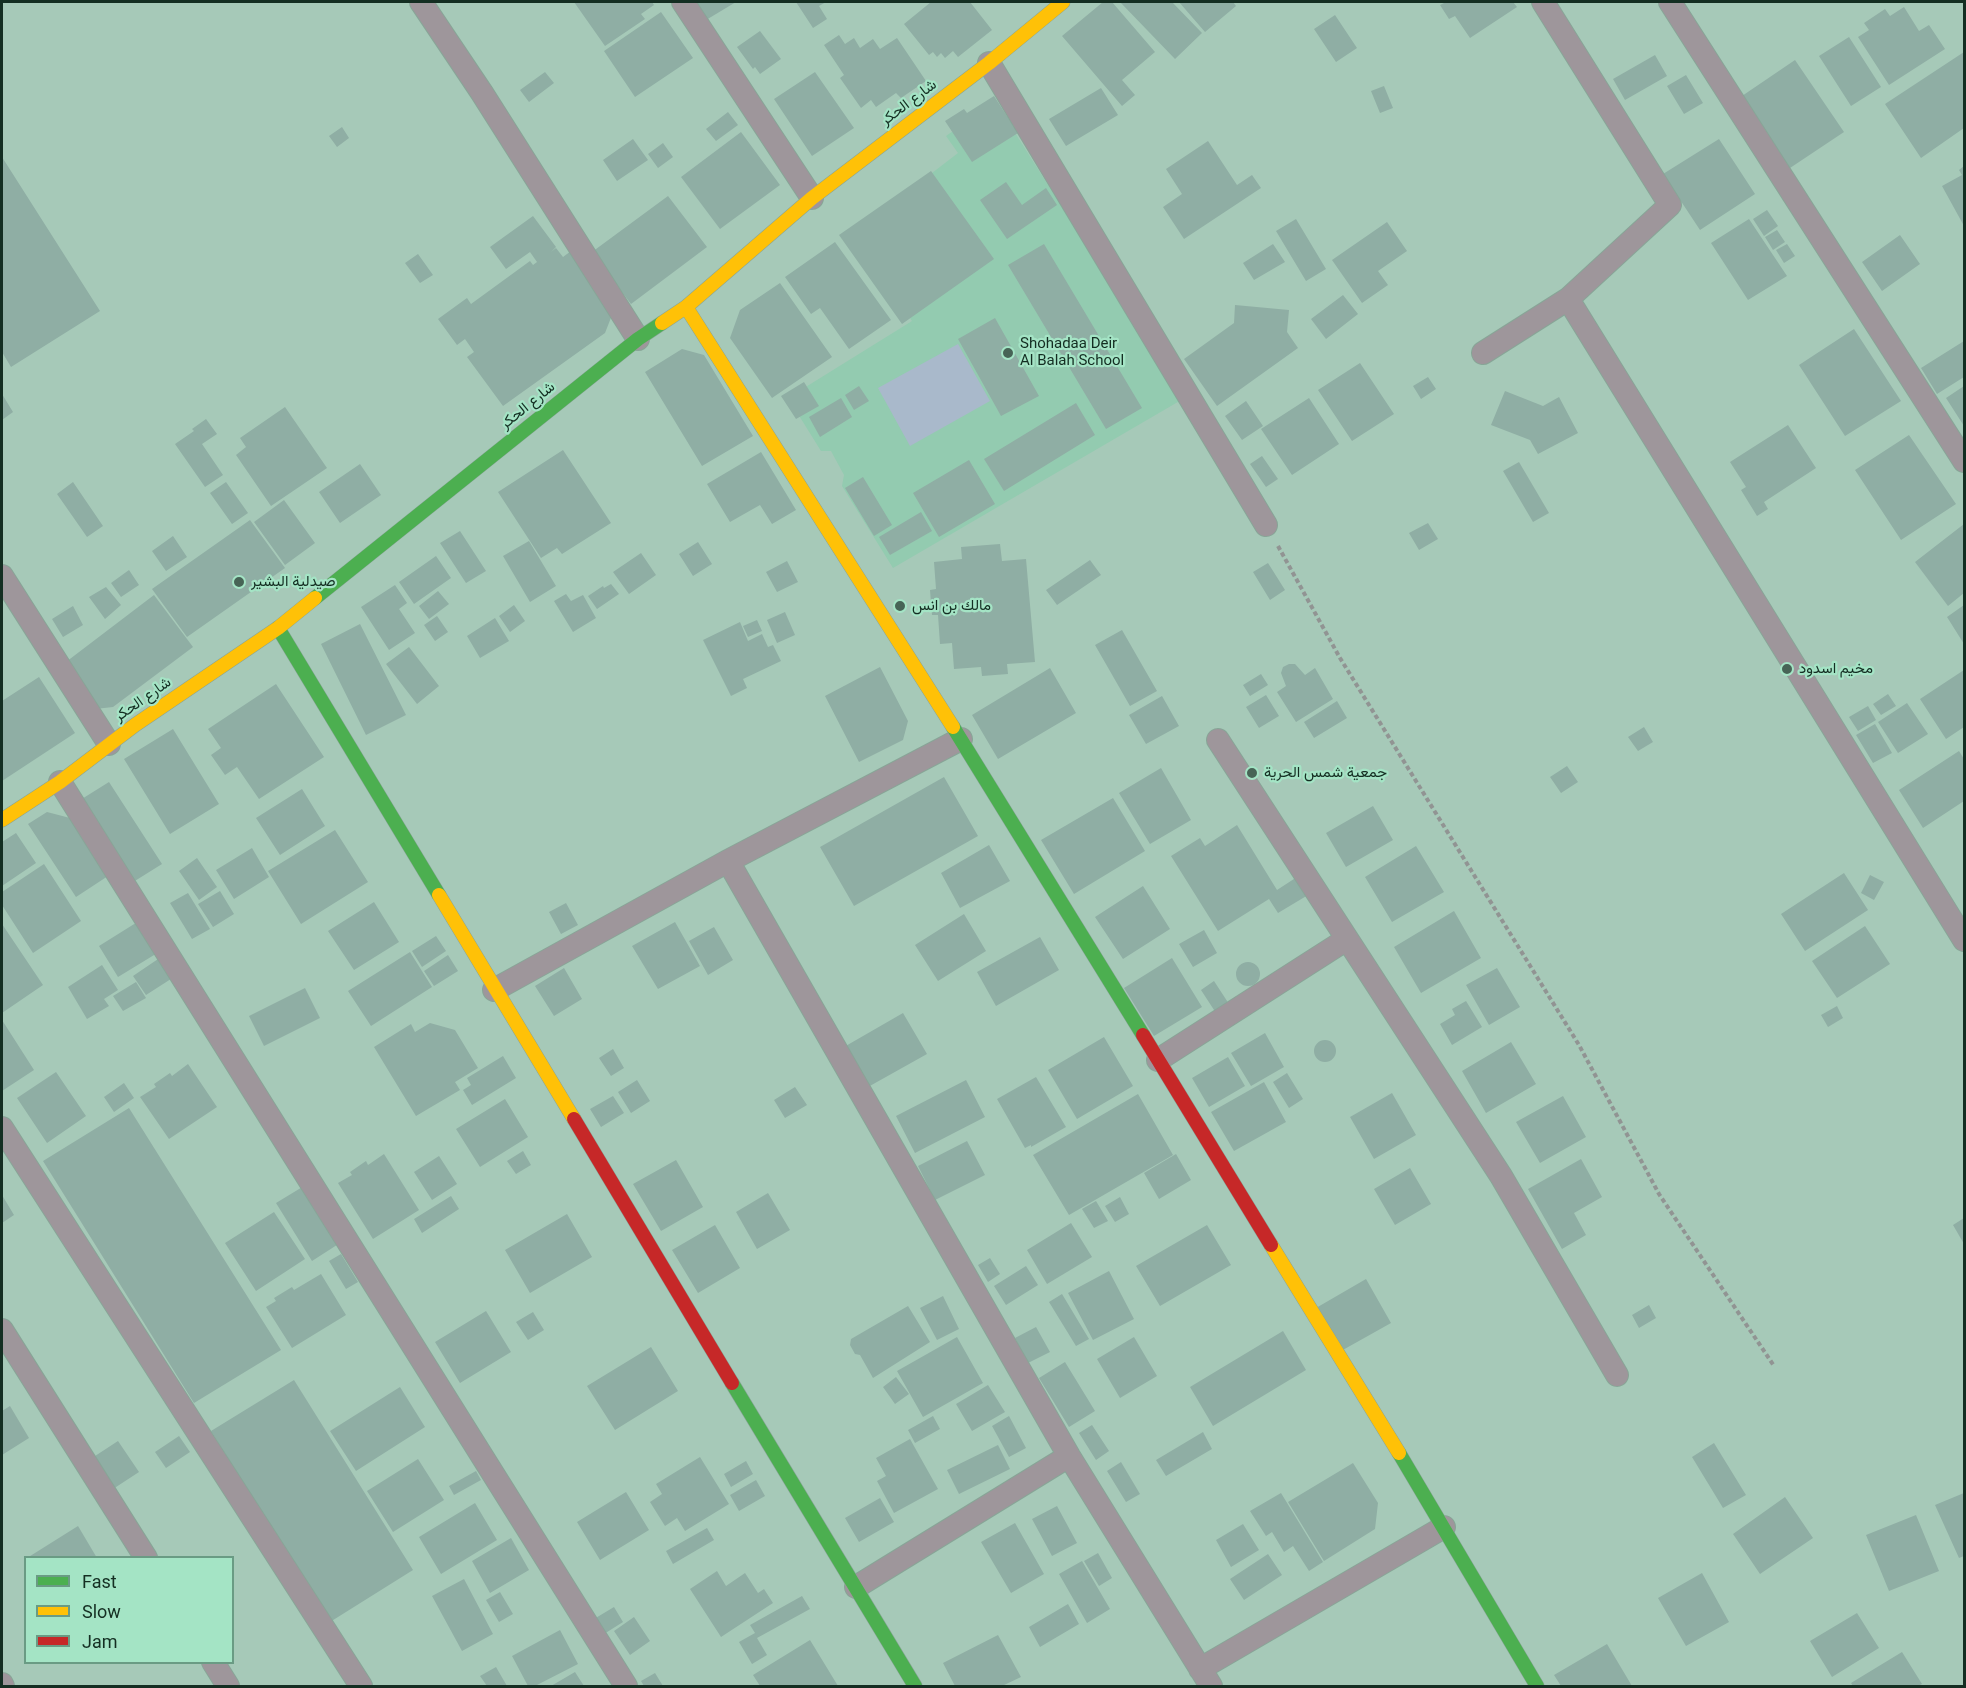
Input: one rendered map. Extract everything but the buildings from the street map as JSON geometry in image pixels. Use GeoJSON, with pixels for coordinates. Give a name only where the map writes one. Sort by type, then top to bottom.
{"type":"FeatureCollection","features":[{"type":"Feature","properties":{"kind":"street"},"geometry":{"type":"LineString","coordinates":[[421,2],[482,93],[638,339]]}},
{"type":"Feature","properties":{"kind":"street"},"geometry":{"type":"LineString","coordinates":[[683,2],[812,198]]}},
{"type":"Feature","properties":{"kind":"street","name":"شارع الحكر"},"geometry":{"type":"LineString","coordinates":[[2,820],[60,782],[109,744],[278,628],[638,339],[686,307],[812,198],[989,63],[1063,2]]}},
{"type":"Feature","properties":{"kind":"street"},"geometry":{"type":"LineString","coordinates":[[1483,353],[1568,299],[1670,205],[1544,2]]}},
{"type":"Feature","properties":{"kind":"street"},"geometry":{"type":"LineString","coordinates":[[1670,2],[1965,461]]}},
{"type":"Feature","properties":{"kind":"street"},"geometry":{"type":"LineString","coordinates":[[989,63],[1266,525]]}},
{"type":"Feature","properties":{"kind":"street"},"geometry":{"type":"LineString","coordinates":[[1568,299],[1965,940]]}},
{"type":"Feature","properties":{"kind":"street"},"geometry":{"type":"LineString","coordinates":[[686,307],[960,739],[1444,1527],[1538,1686]]}},
{"type":"Feature","properties":{"kind":"street"},"geometry":{"type":"LineString","coordinates":[[2,576],[109,744]]}},
{"type":"Feature","properties":{"kind":"street"},"geometry":{"type":"LineString","coordinates":[[278,628],[915,1686]]}},
{"type":"Feature","properties":{"kind":"street"},"geometry":{"type":"LineString","coordinates":[[494,990],[728,861],[960,739]]}},
{"type":"Feature","properties":{"kind":"street"},"geometry":{"type":"LineString","coordinates":[[1218,740],[1501,1176],[1617,1375]]}},
{"type":"Feature","properties":{"kind":"street"},"geometry":{"type":"LineString","coordinates":[[60,782],[627,1686]]}},
{"type":"Feature","properties":{"kind":"street"},"geometry":{"type":"LineString","coordinates":[[728,861],[1068,1456],[1205,1678],[1444,1527]]}},
{"type":"Feature","properties":{"kind":"street"},"geometry":{"type":"LineString","coordinates":[[1158,1060],[1347,939]]}},
{"type":"Feature","properties":{"kind":"street"},"geometry":{"type":"LineString","coordinates":[[2,1128],[361,1686]]}},
{"type":"Feature","properties":{"kind":"street"},"geometry":{"type":"LineString","coordinates":[[2,1330],[145,1556]]}},
{"type":"Feature","properties":{"kind":"street"},"geometry":{"type":"LineString","coordinates":[[856,1587],[1068,1456]]}},
{"type":"Feature","properties":{"kind":"street"},"geometry":{"type":"LineString","coordinates":[[214,1664],[228,1686]]}},
{"type":"Feature","properties":{"kind":"path"},"geometry":{"type":"LineString","coordinates":[[1266,525],[1340,658],[1579,1045],[1659,1194],[1774,1366]]}},
{"type":"Feature","properties":{"kind":"shaded area","name":"Shohadaa Deir Al Balah School"},"geometry":{"type":"Polygon","coordinates":[[[995,101],[1183,399],[893,568],[842,486],[844,475],[831,451],[821,451],[788,398],[912,321],[854,233],[958,153],[946,136],[995,101]]]}},
{"type":"Feature","properties":{"kind":"shaded area"},"geometry":{"type":"Polygon","coordinates":[[[958,344],[990,401],[910,446],[878,388],[958,344]]]}},
{"type":"Feature","properties":{"kind":"traffic: fast"},"geometry":{"type":"LineString","coordinates":[[315,598],[638,339],[662,323]]}},
{"type":"Feature","properties":{"kind":"traffic: fast"},"geometry":{"type":"LineString","coordinates":[[278,628],[439,895]]}},
{"type":"Feature","properties":{"kind":"traffic: fast"},"geometry":{"type":"LineString","coordinates":[[953,727],[1143,1035]]}},
{"type":"Feature","properties":{"kind":"traffic: fast"},"geometry":{"type":"LineString","coordinates":[[732,1383],[915,1686]]}},
{"type":"Feature","properties":{"kind":"traffic: fast"},"geometry":{"type":"LineString","coordinates":[[1399,1453],[1537,1686]]}},
{"type":"Feature","properties":{"kind":"traffic: slow"},"geometry":{"type":"LineString","coordinates":[[662,323],[686,307],[812,198],[989,63],[1063,2]]}},
{"type":"Feature","properties":{"kind":"traffic: slow"},"geometry":{"type":"LineString","coordinates":[[686,307],[953,727]]}},
{"type":"Feature","properties":{"kind":"traffic: slow"},"geometry":{"type":"LineString","coordinates":[[2,820],[60,782],[135,725],[278,628],[315,598]]}},
{"type":"Feature","properties":{"kind":"traffic: slow"},"geometry":{"type":"LineString","coordinates":[[439,895],[574,1119]]}},
{"type":"Feature","properties":{"kind":"traffic: slow"},"geometry":{"type":"LineString","coordinates":[[1271,1245],[1399,1453]]}},
{"type":"Feature","properties":{"kind":"traffic: jam"},"geometry":{"type":"LineString","coordinates":[[1143,1035],[1271,1245]]}},
{"type":"Feature","properties":{"kind":"traffic: jam"},"geometry":{"type":"LineString","coordinates":[[574,1119],[732,1383]]}},
{"type":"Feature","properties":{"kind":"place","name":"Shohadaa Deir Al Balah School"},"geometry":{"type":"Point","coordinates":[1008,353]}},
{"type":"Feature","properties":{"kind":"place","name":"صيدلية البشير"},"geometry":{"type":"Point","coordinates":[239,582]}},
{"type":"Feature","properties":{"kind":"place","name":"مالك بن انس"},"geometry":{"type":"Point","coordinates":[900,606]}},
{"type":"Feature","properties":{"kind":"place","name":"مخيم اسدود"},"geometry":{"type":"Point","coordinates":[1787,669]}},
{"type":"Feature","properties":{"kind":"place","name":"جمعية شمس الحرية"},"geometry":{"type":"Point","coordinates":[1252,773]}}]}
